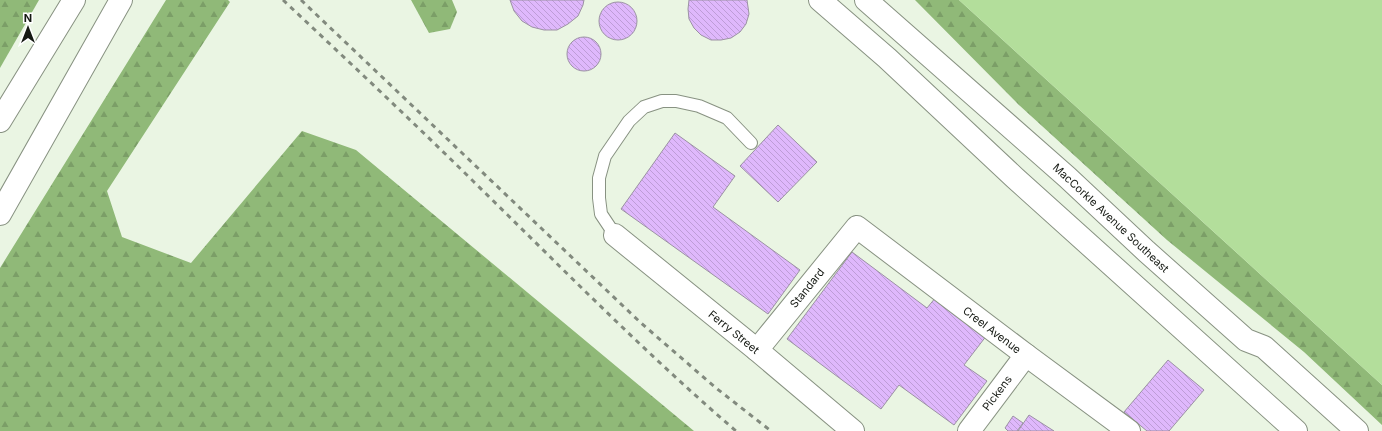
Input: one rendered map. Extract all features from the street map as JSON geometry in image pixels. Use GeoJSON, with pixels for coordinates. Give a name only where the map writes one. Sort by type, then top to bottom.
{"type":"FeatureCollection","features":[{"type":"Feature","properties":{"kind":"main road"},"geometry":{"type":"LineString","coordinates":[[0,122],[74,0]]}},
{"type":"Feature","properties":{"kind":"main road"},"geometry":{"type":"LineString","coordinates":[[0,214],[120,0]]}},
{"type":"Feature","properties":{"kind":"main road"},"geometry":{"type":"LineString","coordinates":[[820,0],[887,58],[1009,172],[1296,431]]}},
{"type":"Feature","properties":{"kind":"main road","name":"MacCorkle Avenue Southeast"},"geometry":{"type":"LineString","coordinates":[[866,0],[1067,177],[1246,340],[1264,347],[1357,431]]}},
{"type":"Feature","properties":{"kind":"main road","name":"Standard"},"geometry":{"type":"LineString","coordinates":[[757,350],[857,227]]}},
{"type":"Feature","properties":{"kind":"main road","name":"Creel Avenue"},"geometry":{"type":"LineString","coordinates":[[857,227],[1129,431]]}},
{"type":"Feature","properties":{"kind":"main road","name":"Ferry Street"},"geometry":{"type":"LineString","coordinates":[[615,235],[757,350],[852,431]]}},
{"type":"Feature","properties":{"kind":"main road"},"geometry":{"type":"LineString","coordinates":[[1246,340],[1258,361],[1338,431]]}},
{"type":"Feature","properties":{"kind":"main road","name":"Pickens"},"geometry":{"type":"LineString","coordinates":[[969,431],[1026,355]]}},
{"type":"Feature","properties":{"kind":"main road"},"geometry":{"type":"LineString","coordinates":[[1261,400],[1278,431]]}},
{"type":"Feature","properties":{"kind":"lane"},"geometry":{"type":"LineString","coordinates":[[615,235],[601,214],[600,178],[605,156],[629,121],[644,107],[662,101],[676,101],[699,106],[727,118],[750,143]]}},
{"type":"Feature","properties":{"kind":"green space"},"geometry":{"type":"Polygon","coordinates":[[[0,0],[39,0],[0,68],[0,0]]]}},
{"type":"Feature","properties":{"kind":"green space"},"geometry":{"type":"Polygon","coordinates":[[[166,0],[228,0],[230,2],[107,191],[122,237],[191,263],[302,131],[356,150],[694,431],[0,431],[0,268],[166,0]]]}},
{"type":"Feature","properties":{"kind":"green space"},"geometry":{"type":"Polygon","coordinates":[[[411,0],[452,0],[457,12],[450,29],[429,33],[411,0]]]}},
{"type":"Feature","properties":{"kind":"green space"},"geometry":{"type":"Polygon","coordinates":[[[915,0],[959,0],[1382,385],[1382,425],[1304,352],[1167,240],[1019,105],[915,0]]]}},
{"type":"Feature","properties":{"kind":"shaded area"},"geometry":{"type":"Polygon","coordinates":[[[959,0],[1382,0],[1382,385],[959,0]]]}},
{"type":"Feature","properties":{"kind":"building"},"geometry":{"type":"Polygon","coordinates":[[[510,0],[584,0],[578,16],[568,24],[557,30],[544,30],[532,27],[522,21],[514,11],[510,0]]]}},
{"type":"Feature","properties":{"kind":"building"},"geometry":{"type":"Polygon","coordinates":[[[689,0],[747,0],[749,14],[746,24],[740,32],[731,38],[711,40],[701,35],[694,28],[689,19],[689,0]]]}},
{"type":"Feature","properties":{"kind":"building"},"geometry":{"type":"Polygon","coordinates":[[[614,2],[622,2],[632,7],[636,14],[636,28],[632,35],[622,40],[614,40],[604,35],[602,32],[599,25],[599,17],[604,7],[607,5],[614,2]]]}},
{"type":"Feature","properties":{"kind":"building"},"geometry":{"type":"Polygon","coordinates":[[[581,37],[587,37],[591,38],[598,44],[601,54],[600,61],[594,68],[587,71],[581,71],[577,70],[570,64],[567,57],[567,51],[568,47],[574,40],[581,37]]]}},
{"type":"Feature","properties":{"kind":"building"},"geometry":{"type":"Polygon","coordinates":[[[778,125],[817,162],[778,202],[740,166],[778,125]]]}},
{"type":"Feature","properties":{"kind":"building"},"geometry":{"type":"Polygon","coordinates":[[[675,133],[735,176],[713,207],[800,270],[768,314],[621,209],[675,133]]]}},
{"type":"Feature","properties":{"kind":"building"},"geometry":{"type":"Polygon","coordinates":[[[852,252],[927,308],[936,297],[987,335],[964,365],[987,381],[954,425],[899,385],[881,409],[787,339],[852,252]]]}},
{"type":"Feature","properties":{"kind":"building"},"geometry":{"type":"Polygon","coordinates":[[[1168,360],[1204,390],[1169,431],[1147,431],[1124,412],[1168,360]]]}},
{"type":"Feature","properties":{"kind":"building"},"geometry":{"type":"Polygon","coordinates":[[[1029,415],[1054,431],[1018,431],[1029,415]]]}},
{"type":"Feature","properties":{"kind":"building"},"geometry":{"type":"Polygon","coordinates":[[[1013,416],[1023,423],[1017,431],[1008,431],[1005,428],[1013,416]]]}},
{"type":"Feature","properties":{"kind":"railway"},"geometry":{"type":"LineString","coordinates":[[283,0],[427,136],[635,340],[736,431]]}},
{"type":"Feature","properties":{"kind":"railway"},"geometry":{"type":"LineString","coordinates":[[301,0],[641,323],[716,388],[771,431]]}}]}
